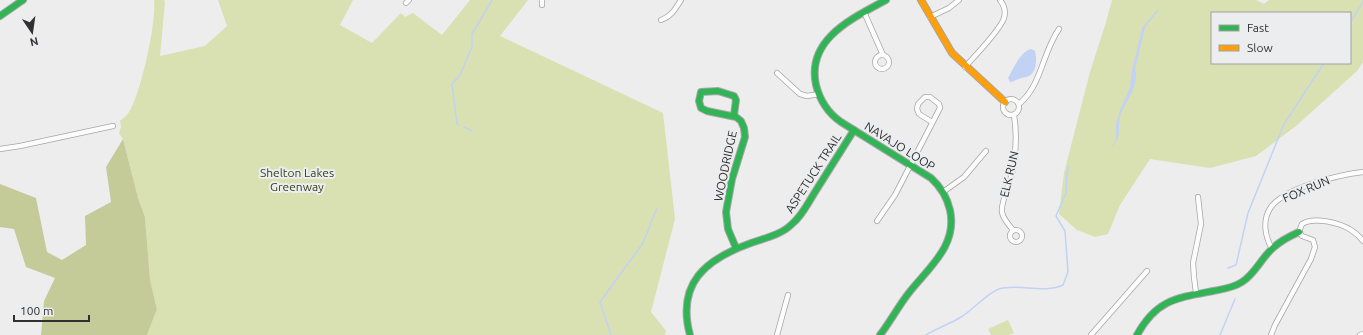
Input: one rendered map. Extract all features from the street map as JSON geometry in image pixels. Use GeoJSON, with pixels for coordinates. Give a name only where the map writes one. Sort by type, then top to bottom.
{"type":"FeatureCollection","features":[{"type":"Feature","properties":{"kind":"street"},"geometry":{"type":"LineString","coordinates":[[0,16],[23,0]]}},
{"type":"Feature","properties":{"kind":"street"},"geometry":{"type":"LineString","coordinates":[[661,20],[673,13],[681,0]]}},
{"type":"Feature","properties":{"kind":"street","name":"NAVAJO LOOP"},"geometry":{"type":"LineString","coordinates":[[880,335],[891,321],[906,296],[939,257],[946,246],[950,234],[951,221],[949,208],[943,192],[936,182],[910,164],[854,130],[832,114],[826,107],[819,94],[815,83],[815,68],[823,44],[829,36],[840,27],[886,0]]}},
{"type":"Feature","properties":{"kind":"street"},"geometry":{"type":"LineString","coordinates":[[920,0],[952,53],[965,67],[1005,102]]}},
{"type":"Feature","properties":{"kind":"street"},"geometry":{"type":"LineString","coordinates":[[930,18],[949,8],[959,0]]}},
{"type":"Feature","properties":{"kind":"street"},"geometry":{"type":"LineString","coordinates":[[965,67],[987,42],[1004,19],[1004,7],[1000,0]]}},
{"type":"Feature","properties":{"kind":"street"},"geometry":{"type":"LineString","coordinates":[[864,12],[883,55]]}},
{"type":"Feature","properties":{"kind":"street"},"geometry":{"type":"LineString","coordinates":[[1019,104],[1026,98],[1033,87],[1050,43],[1059,29]]}},
{"type":"Feature","properties":{"kind":"street"},"geometry":{"type":"LineString","coordinates":[[776,73],[796,91],[804,96],[819,94]]}},
{"type":"Feature","properties":{"kind":"street","name":"WOODRIDGE"},"geometry":{"type":"LineString","coordinates":[[734,115],[736,100],[734,96],[730,94],[707,91],[701,92],[699,103],[703,110],[734,115],[743,126],[745,134],[731,182],[726,215],[729,230],[736,248]]}},
{"type":"Feature","properties":{"kind":"street"},"geometry":{"type":"LineString","coordinates":[[877,221],[895,195],[940,108],[939,104],[930,97],[924,97],[918,104],[917,109],[919,114],[932,122]]}},
{"type":"Feature","properties":{"kind":"street"},"geometry":{"type":"LineString","coordinates":[[1011,99],[1016,100],[1019,104],[1019,110],[1014,115],[1007,114],[1004,111],[1003,106],[1005,102],[1011,99]]}},
{"type":"Feature","properties":{"kind":"street","name":"ELK RUN"},"geometry":{"type":"LineString","coordinates":[[1013,230],[1003,216],[1001,210],[1015,157],[1016,136],[1014,115]]}},
{"type":"Feature","properties":{"kind":"street"},"geometry":{"type":"LineString","coordinates":[[0,149],[113,126]]}},
{"type":"Feature","properties":{"kind":"street","name":"ASPETUCK TRAIL"},"geometry":{"type":"LineString","coordinates":[[690,335],[686,316],[688,300],[694,280],[704,269],[736,248],[776,235],[790,227],[799,217],[854,130]]}},
{"type":"Feature","properties":{"kind":"street"},"geometry":{"type":"LineString","coordinates":[[943,192],[967,174],[986,152]]}},
{"type":"Feature","properties":{"kind":"street","name":"FOX RUN"},"geometry":{"type":"LineString","coordinates":[[1272,249],[1266,237],[1265,224],[1269,211],[1275,203],[1289,194],[1318,182],[1334,177],[1363,172]]}},
{"type":"Feature","properties":{"kind":"street"},"geometry":{"type":"LineString","coordinates":[[1196,293],[1193,263],[1201,224],[1198,197]]}},
{"type":"Feature","properties":{"kind":"street"},"geometry":{"type":"LineString","coordinates":[[1299,232],[1300,226],[1305,222],[1318,221],[1338,224],[1355,233],[1363,241]]}},
{"type":"Feature","properties":{"kind":"street"},"geometry":{"type":"LineString","coordinates":[[1136,335],[1152,313],[1164,303],[1196,293],[1229,288],[1242,282],[1253,274],[1280,241],[1299,232]]}},
{"type":"Feature","properties":{"kind":"street"},"geometry":{"type":"LineString","coordinates":[[1271,335],[1311,258],[1315,247],[1313,240],[1302,236],[1299,232]]}},
{"type":"Feature","properties":{"kind":"street"},"geometry":{"type":"LineString","coordinates":[[1092,335],[1147,271]]}},
{"type":"Feature","properties":{"kind":"street"},"geometry":{"type":"LineString","coordinates":[[777,335],[788,295]]}},
{"type":"Feature","properties":{"kind":"green space","name":"Shelton Lakes Greenway"},"geometry":{"type":"Polygon","coordinates":[[[154,0],[164,0],[165,2],[160,56],[205,46],[227,26],[218,0],[353,0],[340,25],[372,43],[401,13],[405,17],[413,13],[442,35],[470,0],[528,0],[500,36],[663,113],[675,219],[651,312],[666,331],[665,335],[147,335],[157,309],[150,280],[145,217],[138,198],[123,139],[119,133],[121,127],[120,121],[127,115],[132,107],[142,77],[153,24],[154,0]]]}},
{"type":"Feature","properties":{"kind":"green space"},"geometry":{"type":"Polygon","coordinates":[[[1112,0],[1256,0],[1264,4],[1269,0],[1363,0],[1363,62],[1357,71],[1296,126],[1256,156],[1210,168],[1150,159],[1120,205],[1108,234],[1095,237],[1077,230],[1059,214],[1064,173],[1090,72],[1112,0]]]}},
{"type":"Feature","properties":{"kind":"green space"},"geometry":{"type":"Polygon","coordinates":[[[123,139],[138,198],[145,217],[150,280],[157,309],[147,335],[41,335],[44,301],[55,278],[26,267],[14,229],[0,227],[0,184],[36,198],[47,252],[62,260],[86,245],[85,216],[111,202],[106,167],[123,139]]]}},
{"type":"Feature","properties":{"kind":"green space"},"geometry":{"type":"Polygon","coordinates":[[[1008,320],[1014,333],[1009,335],[991,335],[988,329],[1008,320]]]}},
{"type":"Feature","properties":{"kind":"water"},"geometry":{"type":"Polygon","coordinates":[[[1143,25],[1146,26],[1135,69],[1136,75],[1134,87],[1120,117],[1117,141],[1112,146],[1116,139],[1116,125],[1119,113],[1130,87],[1132,70],[1143,25]]]}},
{"type":"Feature","properties":{"kind":"water"},"geometry":{"type":"Polygon","coordinates":[[[1031,49],[1035,51],[1036,54],[1036,65],[1034,71],[1028,77],[1010,82],[1008,78],[1017,61],[1023,54],[1031,49]]]}},
{"type":"Feature","properties":{"kind":"waterway"},"geometry":{"type":"LineString","coordinates":[[459,125],[457,124],[452,84],[460,75],[472,47],[472,34],[492,0]]}},
{"type":"Feature","properties":{"kind":"waterway"},"geometry":{"type":"LineString","coordinates":[[1351,21],[1363,2]]}},
{"type":"Feature","properties":{"kind":"waterway"},"geometry":{"type":"LineString","coordinates":[[1144,27],[1158,10]]}},
{"type":"Feature","properties":{"kind":"waterway"},"geometry":{"type":"LineString","coordinates":[[1228,268],[1236,265],[1248,213],[1284,124],[1323,64]]}},
{"type":"Feature","properties":{"kind":"waterway"},"geometry":{"type":"LineString","coordinates":[[464,127],[472,131]]}},
{"type":"Feature","properties":{"kind":"waterway"},"geometry":{"type":"LineString","coordinates":[[926,335],[961,317],[989,294],[999,289],[1006,287],[1048,289],[1063,285],[1068,272],[1065,231],[1056,216],[1066,193],[1067,173],[1069,166]]}},
{"type":"Feature","properties":{"kind":"waterway"},"geometry":{"type":"LineString","coordinates":[[611,335],[600,302],[643,243],[657,208]]}},
{"type":"Feature","properties":{"kind":"waterway"},"geometry":{"type":"LineString","coordinates":[[1220,335],[1235,299]]}},
{"type":"Feature","properties":{"kind":"traffic: fast"},"geometry":{"type":"LineString","coordinates":[[0,16],[23,0]]}},
{"type":"Feature","properties":{"kind":"traffic: fast"},"geometry":{"type":"LineString","coordinates":[[880,335],[904,299],[940,256],[946,246],[950,235],[950,210],[943,192],[931,178],[832,115],[822,101],[818,91],[815,69],[818,55],[825,43],[835,32],[860,14],[886,0]]}},
{"type":"Feature","properties":{"kind":"traffic: fast"},"geometry":{"type":"LineString","coordinates":[[734,115],[736,100],[734,96],[718,91],[701,92],[699,101],[701,108],[707,111],[736,117],[741,121],[744,128],[745,137],[732,179],[726,212],[728,229],[736,248]]}},
{"type":"Feature","properties":{"kind":"traffic: fast"},"geometry":{"type":"LineString","coordinates":[[690,335],[687,317],[687,301],[691,287],[698,276],[708,265],[735,249],[778,234],[796,221],[854,130]]}},
{"type":"Feature","properties":{"kind":"traffic: fast"},"geometry":{"type":"LineString","coordinates":[[1137,335],[1144,323],[1152,314],[1168,302],[1188,296],[1228,288],[1242,282],[1251,274],[1276,245],[1299,232]]}},
{"type":"Feature","properties":{"kind":"traffic: slow"},"geometry":{"type":"LineString","coordinates":[[921,0],[952,53],[1005,102]]}}]}
